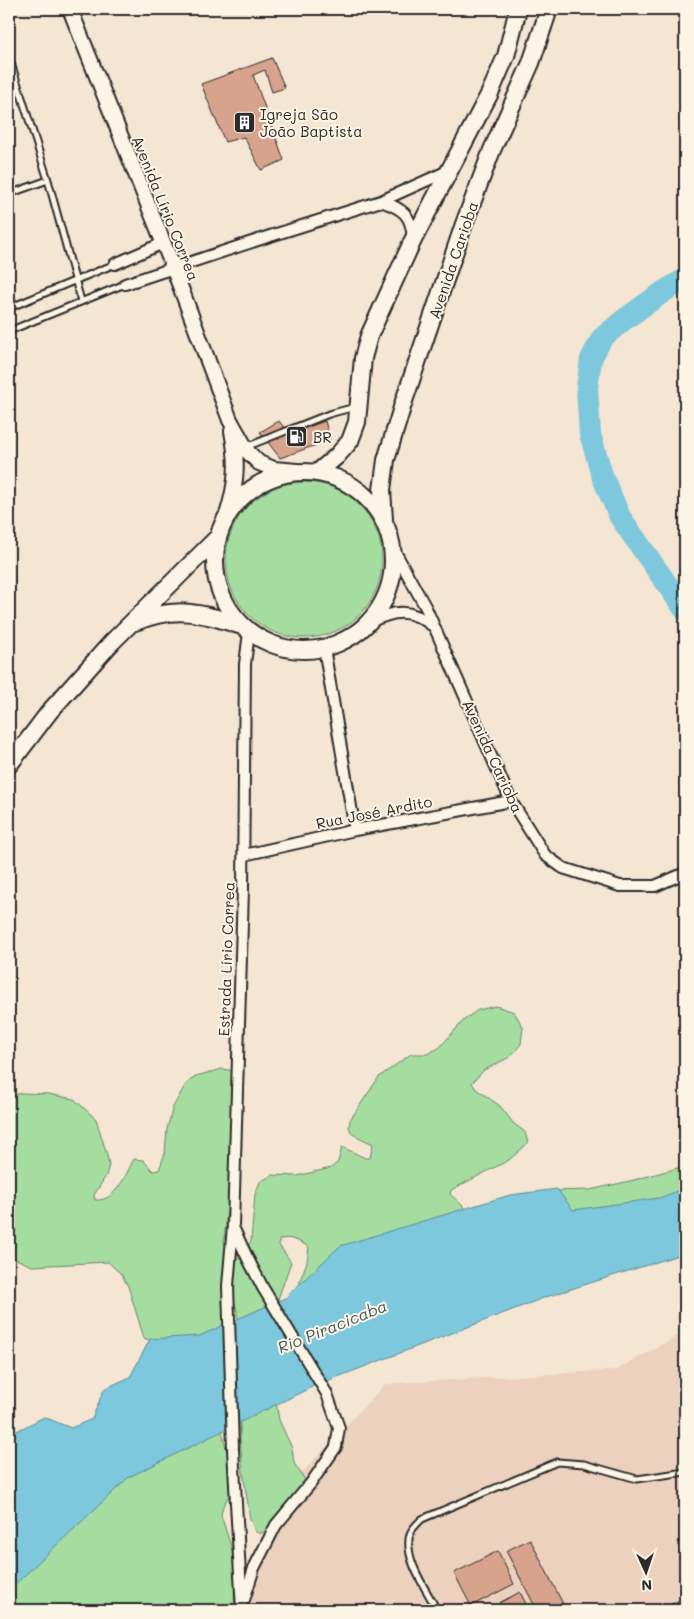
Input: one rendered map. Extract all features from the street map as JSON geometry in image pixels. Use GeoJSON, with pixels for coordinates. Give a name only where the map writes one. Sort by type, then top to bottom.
{"type":"FeatureCollection","features":[{"type":"Feature","properties":{"kind":"main road","name":"Avenida Lírio Correa"},"geometry":{"type":"LineString","coordinates":[[70,9],[173,267],[230,420],[248,452],[259,462],[274,469],[297,471]]}},
{"type":"Feature","properties":{"kind":"main road"},"geometry":{"type":"LineString","coordinates":[[318,472],[337,456],[350,441],[357,422],[363,358],[369,336],[413,240],[490,93],[506,56],[518,9]]}},
{"type":"Feature","properties":{"kind":"main road","name":"Avenida Carioba"},"geometry":{"type":"LineString","coordinates":[[384,519],[382,490],[386,460],[404,401],[464,224],[492,150],[532,63],[549,9]]}},
{"type":"Feature","properties":{"kind":"main road","name":"Avenida Lírio Correa"},"geometry":{"type":"LineString","coordinates":[[228,512],[235,488],[237,470],[236,451],[230,420]]}},
{"type":"Feature","properties":{"kind":"main road"},"geometry":{"type":"LineString","coordinates":[[131,624],[151,616],[183,611],[208,615],[246,629],[266,642],[285,648],[305,650],[324,648],[349,638],[370,622],[385,600],[393,575],[393,548],[384,519],[367,497],[344,481],[318,472],[297,471],[270,478],[246,492],[228,512],[217,538],[214,561],[218,585],[227,607],[246,629]]}},
{"type":"Feature","properties":{"kind":"main road"},"geometry":{"type":"LineString","coordinates":[[9,764],[50,711],[112,642],[217,538]]}},
{"type":"Feature","properties":{"kind":"street"},"geometry":{"type":"LineString","coordinates":[[125,284],[381,201],[448,171]]}},
{"type":"Feature","properties":{"kind":"street"},"geometry":{"type":"LineString","coordinates":[[381,201],[399,208],[408,216],[412,227],[413,240]]}},
{"type":"Feature","properties":{"kind":"street"},"geometry":{"type":"LineString","coordinates":[[115,264],[163,243]]}},
{"type":"Feature","properties":{"kind":"street","name":"Avenida Carioba"},"geometry":{"type":"LineString","coordinates":[[393,548],[426,608],[511,801],[545,855],[563,868],[620,886],[655,886],[685,873]]}},
{"type":"Feature","properties":{"kind":"street"},"geometry":{"type":"LineString","coordinates":[[370,622],[392,614],[407,613],[422,617],[434,627]]}},
{"type":"Feature","properties":{"kind":"street","name":"Estrada Lírio Correa"},"geometry":{"type":"LineString","coordinates":[[242,1608],[233,1448],[228,1286],[233,1226],[244,854],[246,629]]}},
{"type":"Feature","properties":{"kind":"street"},"geometry":{"type":"LineString","coordinates":[[324,648],[355,830]]}},
{"type":"Feature","properties":{"kind":"street","name":"Rua José Ardito"},"geometry":{"type":"LineString","coordinates":[[244,854],[355,830],[511,801]]}},
{"type":"Feature","properties":{"kind":"street"},"geometry":{"type":"LineString","coordinates":[[233,1226],[263,1288],[327,1394],[339,1428],[336,1447],[311,1483],[276,1525],[254,1568],[242,1608]]}},
{"type":"Feature","properties":{"kind":"lane"},"geometry":{"type":"LineString","coordinates":[[9,61],[48,180],[81,301]]}},
{"type":"Feature","properties":{"kind":"lane"},"geometry":{"type":"LineString","coordinates":[[9,194],[48,180]]}},
{"type":"Feature","properties":{"kind":"lane"},"geometry":{"type":"LineString","coordinates":[[9,308],[115,264]]}},
{"type":"Feature","properties":{"kind":"lane"},"geometry":{"type":"LineString","coordinates":[[9,331],[125,284]]}},
{"type":"Feature","properties":{"kind":"lane"},"geometry":{"type":"LineString","coordinates":[[246,448],[329,414],[358,406]]}},
{"type":"Feature","properties":{"kind":"lane"},"geometry":{"type":"LineString","coordinates":[[438,1610],[410,1558],[408,1546],[410,1532],[422,1519],[557,1462],[584,1464],[637,1479],[685,1472]]}},
{"type":"Feature","properties":{"kind":"lane"},"geometry":{"type":"LineString","coordinates":[[668,1610],[685,1602]]}},
{"type":"Feature","properties":{"kind":"shaded area"},"geometry":{"type":"Polygon","coordinates":[[[685,1332],[685,1610],[226,1610],[296,1479],[385,1384],[616,1370],[685,1332]]]}},
{"type":"Feature","properties":{"kind":"green space"},"geometry":{"type":"Polygon","coordinates":[[[296,482],[312,482],[327,485],[341,491],[364,510],[373,523],[379,537],[382,560],[381,575],[373,597],[354,620],[341,629],[327,635],[312,638],[296,638],[281,635],[267,629],[244,610],[235,597],[229,583],[226,568],[226,552],[229,537],[235,523],[254,500],[267,491],[281,485],[296,482]]]}},
{"type":"Feature","properties":{"kind":"green space"},"geometry":{"type":"Polygon","coordinates":[[[496,1006],[514,1012],[523,1027],[521,1044],[510,1057],[484,1070],[472,1083],[476,1089],[500,1106],[514,1124],[525,1132],[528,1143],[509,1160],[451,1190],[450,1194],[463,1206],[466,1215],[300,1296],[300,1280],[307,1262],[309,1247],[287,1238],[279,1240],[279,1245],[291,1262],[277,1302],[276,1402],[279,1420],[292,1448],[294,1463],[307,1483],[270,1528],[260,1534],[255,1531],[250,1519],[243,1472],[240,1439],[240,1331],[236,1306],[234,1303],[231,1305],[221,1426],[233,1480],[230,1494],[223,1506],[221,1515],[235,1559],[234,1610],[9,1610],[9,1565],[154,1342],[144,1338],[128,1286],[121,1274],[108,1262],[32,1266],[9,1256],[9,1097],[21,1093],[48,1094],[74,1099],[96,1119],[109,1165],[106,1176],[94,1195],[95,1200],[109,1197],[114,1192],[124,1179],[134,1159],[143,1160],[153,1171],[159,1170],[165,1153],[167,1129],[173,1107],[186,1084],[196,1076],[222,1069],[235,1071],[238,1096],[243,1111],[238,1169],[226,1219],[224,1241],[227,1251],[240,1259],[251,1241],[255,1194],[260,1182],[272,1175],[297,1176],[331,1168],[338,1162],[342,1147],[365,1158],[370,1158],[373,1144],[352,1134],[349,1127],[350,1120],[379,1077],[411,1054],[427,1054],[439,1048],[465,1019],[478,1010],[496,1006]]]}},
{"type":"Feature","properties":{"kind":"green space"},"geometry":{"type":"Polygon","coordinates":[[[685,1166],[685,1199],[582,1217],[494,1204],[551,1191],[590,1190],[685,1166]]]}},
{"type":"Feature","properties":{"kind":"water","name":"Rio Piracicaba"},"geometry":{"type":"Polygon","coordinates":[[[685,1188],[685,1253],[546,1297],[314,1386],[129,1477],[9,1590],[9,1435],[44,1417],[71,1428],[92,1419],[104,1389],[130,1377],[150,1339],[199,1336],[285,1298],[340,1246],[510,1195],[557,1189],[573,1210],[659,1198],[685,1188]]]}},
{"type":"Feature","properties":{"kind":"building","name":"Igreja São João Baptista"},"geometry":{"type":"Polygon","coordinates":[[[272,58],[285,88],[272,92],[265,70],[253,75],[284,160],[261,170],[244,137],[225,142],[201,84],[272,58]]]}},
{"type":"Feature","properties":{"kind":"building","name":"BR"},"geometry":{"type":"Polygon","coordinates":[[[279,421],[289,434],[325,421],[330,440],[280,458],[260,432],[279,421]]]}},
{"type":"Feature","properties":{"kind":"building"},"geometry":{"type":"Polygon","coordinates":[[[530,1539],[566,1610],[537,1610],[506,1551],[530,1539]]]}},
{"type":"Feature","properties":{"kind":"building"},"geometry":{"type":"Polygon","coordinates":[[[498,1551],[514,1584],[471,1606],[454,1573],[498,1551]]]}},
{"type":"Feature","properties":{"kind":"building"},"geometry":{"type":"Polygon","coordinates":[[[520,1592],[529,1610],[502,1610],[499,1603],[520,1592]]]}},
{"type":"Feature","properties":{"kind":"waterway"},"geometry":{"type":"LineString","coordinates":[[685,279],[625,319],[602,338],[591,359],[587,388],[590,434],[603,478],[620,517],[685,610]]}},
{"type":"Feature","properties":{"kind":"place","name":"Igreja São João Baptista"},"geometry":{"type":"Point","coordinates":[244,123]}},
{"type":"Feature","properties":{"kind":"place","name":"BR"},"geometry":{"type":"Point","coordinates":[297,437]}}]}
